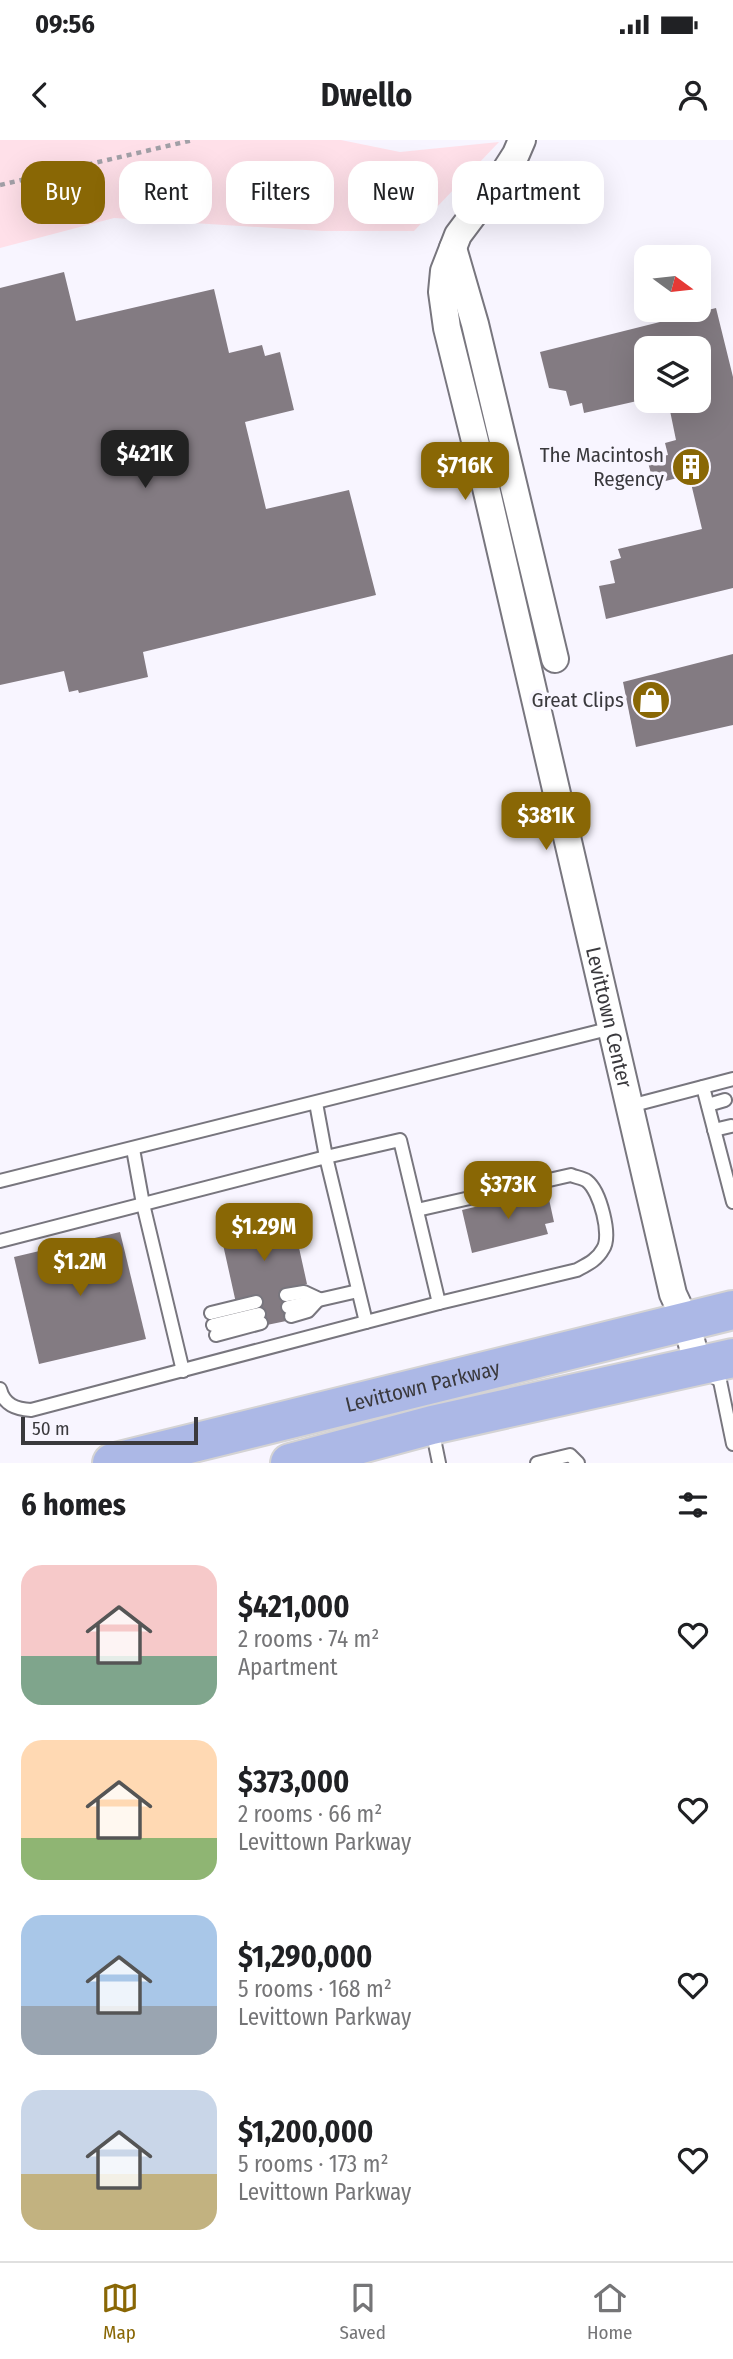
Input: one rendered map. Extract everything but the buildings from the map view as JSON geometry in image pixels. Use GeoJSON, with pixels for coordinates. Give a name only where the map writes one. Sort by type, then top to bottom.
{"type":"FeatureCollection","features":[{"type":"Feature","properties":{"kind":"main road","name":"Levittown Parkway"},"geometry":{"type":"LineString","coordinates":[[112,1463],[733,1310]]}},
{"type":"Feature","properties":{"kind":"main road","name":"Levittown Parkway"},"geometry":{"type":"LineString","coordinates":[[290,1463],[432,1425],[715,1362]]}},
{"type":"Feature","properties":{"kind":"street","name":"Levittown Center"},"geometry":{"type":"LineString","coordinates":[[522,140],[500,179],[458,234],[444,271],[442,292],[447,328],[673,1294],[686,1322],[715,1362]]}},
{"type":"Feature","properties":{"kind":"street"},"geometry":{"type":"LineString","coordinates":[[453,248],[472,313],[555,659]]}},
{"type":"Feature","properties":{"kind":"lane"},"geometry":{"type":"LineString","coordinates":[[0,1181],[611,1028]]}},
{"type":"Feature","properties":{"kind":"lane"},"geometry":{"type":"LineString","coordinates":[[629,1106],[733,1079]]}},
{"type":"Feature","properties":{"kind":"lane"},"geometry":{"type":"LineString","coordinates":[[703,1087],[714,1130],[728,1163],[732,1195]]}},
{"type":"Feature","properties":{"kind":"lane"},"geometry":{"type":"LineString","coordinates":[[708,1105],[725,1100]]}},
{"type":"Feature","properties":{"kind":"lane"},"geometry":{"type":"LineString","coordinates":[[316,1102],[326,1157],[366,1322]]}},
{"type":"Feature","properties":{"kind":"lane"},"geometry":{"type":"LineString","coordinates":[[714,1130],[731,1126]]}},
{"type":"Feature","properties":{"kind":"lane"},"geometry":{"type":"LineString","coordinates":[[0,1241],[400,1140],[439,1303]]}},
{"type":"Feature","properties":{"kind":"lane"},"geometry":{"type":"LineString","coordinates":[[133,1149],[143,1204],[183,1371]]}},
{"type":"Feature","properties":{"kind":"lane"},"geometry":{"type":"LineString","coordinates":[[0,1389],[4,1401],[20,1409],[31,1410],[439,1303],[577,1270],[595,1261],[606,1247],[606,1230],[600,1201],[587,1181],[571,1175],[417,1210]]}},
{"type":"Feature","properties":{"kind":"lane"},"geometry":{"type":"LineString","coordinates":[[319,1299],[304,1292],[288,1306],[308,1311],[319,1299],[358,1291]]}},
{"type":"Feature","properties":{"kind":"lane"},"geometry":{"type":"LineString","coordinates":[[258,1313],[213,1324],[258,1313]]}},
{"type":"Feature","properties":{"kind":"lane"},"geometry":{"type":"LineString","coordinates":[[715,1362],[733,1444]]}},
{"type":"Feature","properties":{"kind":"lane"},"geometry":{"type":"LineString","coordinates":[[432,1425],[439,1463]]}},
{"type":"Feature","properties":{"kind":"lane"},"geometry":{"type":"LineString","coordinates":[[537,1463],[570,1455],[578,1463]]}},
{"type":"Feature","properties":{"kind":"path"},"geometry":{"type":"LineString","coordinates":[[0,185],[193,140]]}},
{"type":"Feature","properties":{"kind":"shaded area"},"geometry":{"type":"Polygon","coordinates":[[[0,140],[341,140],[400,152],[499,142],[481,161],[452,161],[452,191],[438,206],[438,161],[348,161],[348,224],[421,224],[414,231],[322,231],[210,224],[212,161],[119,161],[119,218],[105,220],[105,161],[21,161],[21,224],[91,224],[0,248],[0,140]]]}},
{"type":"Feature","properties":{"kind":"place","name":"The Macintosh Regency"},"geometry":{"type":"Point","coordinates":[691,467]}},
{"type":"Feature","properties":{"kind":"place","name":"Great Clips"},"geometry":{"type":"Point","coordinates":[651,700]}}]}
